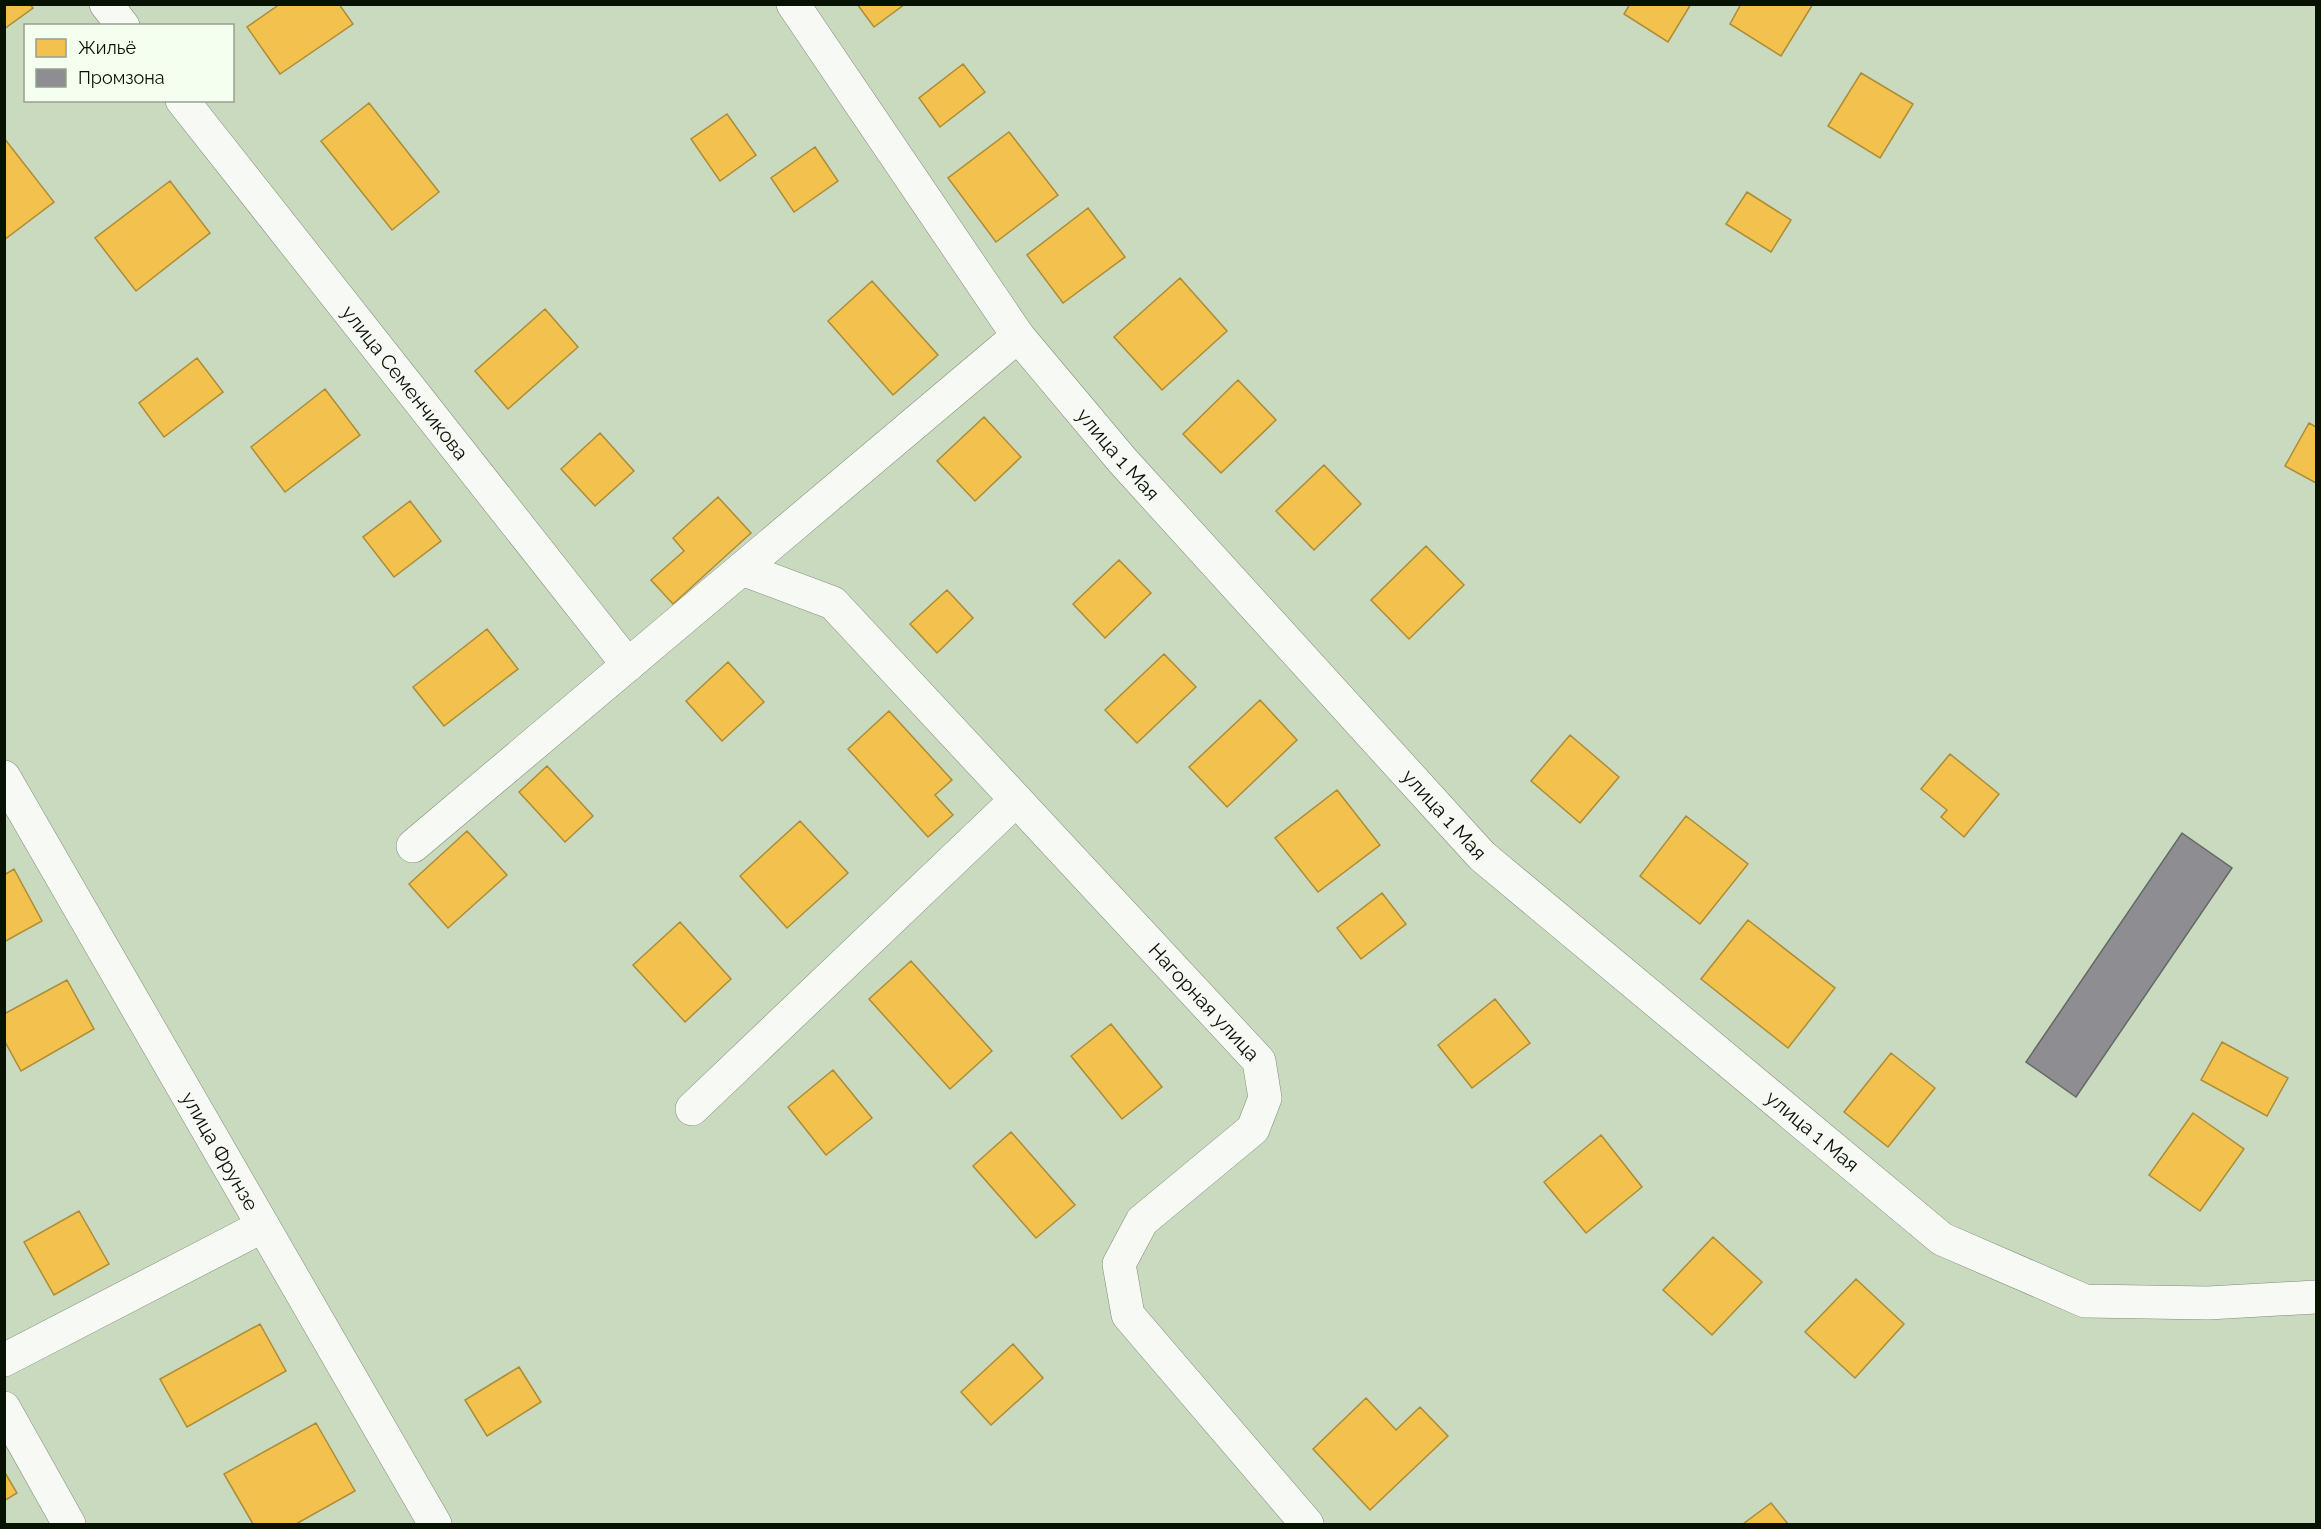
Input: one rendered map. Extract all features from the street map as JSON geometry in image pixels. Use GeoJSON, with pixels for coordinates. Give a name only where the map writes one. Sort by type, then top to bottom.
{"type":"FeatureCollection","features":[{"type":"Feature","properties":{"kind":"street"},"geometry":{"type":"LineString","coordinates":[[106,4],[121,24]]}},
{"type":"Feature","properties":{"kind":"street","name":"улица 1 Мая"},"geometry":{"type":"LineString","coordinates":[[793,4],[1018,336],[1122,460],[1482,856],[1942,1239],[2085,1301],[2208,1303],[2316,1297]]}},
{"type":"Feature","properties":{"kind":"street","name":"улица Семенчикова"},"geometry":{"type":"LineString","coordinates":[[184,102],[628,665]]}},
{"type":"Feature","properties":{"kind":"street"},"geometry":{"type":"LineString","coordinates":[[413,846],[1018,336]]}},
{"type":"Feature","properties":{"kind":"street","name":"Нагорная улица"},"geometry":{"type":"LineString","coordinates":[[742,569],[833,603],[1259,1061],[1265,1098],[1253,1129],[1142,1221],[1119,1264],[1128,1315],[1307,1524]]}},
{"type":"Feature","properties":{"kind":"street","name":"улица Фрунзе"},"geometry":{"type":"LineString","coordinates":[[4,777],[435,1524]]}},
{"type":"Feature","properties":{"kind":"street"},"geometry":{"type":"LineString","coordinates":[[692,1109],[1016,800]]}},
{"type":"Feature","properties":{"kind":"street"},"geometry":{"type":"LineString","coordinates":[[4,1360],[263,1226]]}},
{"type":"Feature","properties":{"kind":"street"},"geometry":{"type":"LineString","coordinates":[[4,1408],[69,1524]]}},
{"type":"Feature","properties":{"kind":"building: Жильё"},"geometry":{"type":"Polygon","coordinates":[[[4,4],[30,4],[33,8],[4,29],[4,4]]]}},
{"type":"Feature","properties":{"kind":"building: Жильё"},"geometry":{"type":"Polygon","coordinates":[[[280,4],[339,4],[353,24],[280,74],[247,27],[280,4]]]}},
{"type":"Feature","properties":{"kind":"building: Жильё"},"geometry":{"type":"Polygon","coordinates":[[[857,4],[905,4],[874,27],[857,4]]]}},
{"type":"Feature","properties":{"kind":"building: Жильё"},"geometry":{"type":"Polygon","coordinates":[[[1630,4],[1691,4],[1668,42],[1624,14],[1630,4]]]}},
{"type":"Feature","properties":{"kind":"building: Жильё"},"geometry":{"type":"Polygon","coordinates":[[[1741,4],[1813,4],[1781,56],[1730,24],[1741,4]]]}},
{"type":"Feature","properties":{"kind":"building: Жильё"},"geometry":{"type":"Polygon","coordinates":[[[963,64],[985,92],[940,127],[919,98],[963,64]]]}},
{"type":"Feature","properties":{"kind":"building: Жильё"},"geometry":{"type":"Polygon","coordinates":[[[1861,73],[1913,104],[1880,158],[1828,126],[1861,73]]]}},
{"type":"Feature","properties":{"kind":"building: Жильё"},"geometry":{"type":"Polygon","coordinates":[[[369,103],[439,192],[392,230],[321,141],[369,103]]]}},
{"type":"Feature","properties":{"kind":"building: Жильё"},"geometry":{"type":"Polygon","coordinates":[[[727,114],[756,155],[720,181],[691,139],[727,114]]]}},
{"type":"Feature","properties":{"kind":"building: Жильё"},"geometry":{"type":"Polygon","coordinates":[[[1009,132],[1058,195],[996,242],[948,178],[1009,132]]]}},
{"type":"Feature","properties":{"kind":"building: Жильё"},"geometry":{"type":"Polygon","coordinates":[[[4,138],[54,202],[4,240],[4,138]]]}},
{"type":"Feature","properties":{"kind":"building: Жильё"},"geometry":{"type":"Polygon","coordinates":[[[815,147],[838,181],[794,212],[771,178],[815,147]]]}},
{"type":"Feature","properties":{"kind":"building: Жильё"},"geometry":{"type":"Polygon","coordinates":[[[170,181],[210,233],[136,291],[95,238],[170,181]]]}},
{"type":"Feature","properties":{"kind":"building: Жильё"},"geometry":{"type":"Polygon","coordinates":[[[1747,192],[1791,220],[1771,252],[1726,224],[1747,192]]]}},
{"type":"Feature","properties":{"kind":"building: Жильё"},"geometry":{"type":"Polygon","coordinates":[[[1088,208],[1125,257],[1063,303],[1027,255],[1088,208]]]}},
{"type":"Feature","properties":{"kind":"building: Жильё"},"geometry":{"type":"Polygon","coordinates":[[[1180,278],[1227,331],[1162,390],[1114,337],[1180,278]]]}},
{"type":"Feature","properties":{"kind":"building: Жильё"},"geometry":{"type":"Polygon","coordinates":[[[872,281],[938,355],[893,395],[828,321],[872,281]]]}},
{"type":"Feature","properties":{"kind":"building: Жильё"},"geometry":{"type":"Polygon","coordinates":[[[545,309],[578,347],[508,409],[475,371],[545,309]]]}},
{"type":"Feature","properties":{"kind":"building: Жильё"},"geometry":{"type":"Polygon","coordinates":[[[197,358],[223,392],[164,437],[139,403],[197,358]]]}},
{"type":"Feature","properties":{"kind":"building: Жильё"},"geometry":{"type":"Polygon","coordinates":[[[1238,380],[1276,420],[1221,473],[1183,434],[1238,380]]]}},
{"type":"Feature","properties":{"kind":"building: Жильё"},"geometry":{"type":"Polygon","coordinates":[[[325,389],[360,435],[285,492],[251,447],[325,389]]]}},
{"type":"Feature","properties":{"kind":"building: Жильё"},"geometry":{"type":"Polygon","coordinates":[[[984,417],[1021,457],[975,501],[937,461],[984,417]]]}},
{"type":"Feature","properties":{"kind":"building: Жильё"},"geometry":{"type":"Polygon","coordinates":[[[2309,423],[2316,427],[2316,483],[2285,466],[2309,423]]]}},
{"type":"Feature","properties":{"kind":"building: Жильё"},"geometry":{"type":"Polygon","coordinates":[[[600,433],[634,471],[595,506],[561,469],[600,433]]]}},
{"type":"Feature","properties":{"kind":"building: Жильё"},"geometry":{"type":"Polygon","coordinates":[[[1324,465],[1361,504],[1314,550],[1276,511],[1324,465]]]}},
{"type":"Feature","properties":{"kind":"building: Жильё"},"geometry":{"type":"Polygon","coordinates":[[[718,497],[751,533],[673,604],[651,580],[684,551],[673,538],[718,497]]]}},
{"type":"Feature","properties":{"kind":"building: Жильё"},"geometry":{"type":"Polygon","coordinates":[[[410,501],[441,541],[394,577],[363,537],[410,501]]]}},
{"type":"Feature","properties":{"kind":"building: Жильё"},"geometry":{"type":"Polygon","coordinates":[[[1426,546],[1464,585],[1409,639],[1371,600],[1426,546]]]}},
{"type":"Feature","properties":{"kind":"building: Жильё"},"geometry":{"type":"Polygon","coordinates":[[[1119,560],[1151,593],[1105,638],[1073,604],[1119,560]]]}},
{"type":"Feature","properties":{"kind":"building: Жильё"},"geometry":{"type":"Polygon","coordinates":[[[947,590],[973,618],[937,653],[910,624],[947,590]]]}},
{"type":"Feature","properties":{"kind":"building: Жильё"},"geometry":{"type":"Polygon","coordinates":[[[487,629],[518,669],[444,726],[413,687],[487,629]]]}},
{"type":"Feature","properties":{"kind":"building: Жильё"},"geometry":{"type":"Polygon","coordinates":[[[1164,654],[1196,687],[1137,743],[1105,710],[1164,654]]]}},
{"type":"Feature","properties":{"kind":"building: Жильё"},"geometry":{"type":"Polygon","coordinates":[[[728,662],[764,702],[722,741],[686,701],[728,662]]]}},
{"type":"Feature","properties":{"kind":"building: Жильё"},"geometry":{"type":"Polygon","coordinates":[[[1260,700],[1297,740],[1227,807],[1189,767],[1260,700]]]}},
{"type":"Feature","properties":{"kind":"building: Жильё"},"geometry":{"type":"Polygon","coordinates":[[[889,711],[952,780],[935,795],[953,815],[928,837],[848,749],[889,711]]]}},
{"type":"Feature","properties":{"kind":"building: Жильё"},"geometry":{"type":"Polygon","coordinates":[[[1570,735],[1619,777],[1580,823],[1531,781],[1570,735]]]}},
{"type":"Feature","properties":{"kind":"building: Жильё"},"geometry":{"type":"Polygon","coordinates":[[[1950,754],[1999,794],[1964,837],[1941,817],[1947,810],[1921,789],[1950,754]]]}},
{"type":"Feature","properties":{"kind":"building: Жильё"},"geometry":{"type":"Polygon","coordinates":[[[547,766],[593,816],[565,842],[519,792],[547,766]]]}},
{"type":"Feature","properties":{"kind":"building: Жильё"},"geometry":{"type":"Polygon","coordinates":[[[1337,790],[1380,845],[1318,892],[1275,838],[1337,790]]]}},
{"type":"Feature","properties":{"kind":"building: Жильё"},"geometry":{"type":"Polygon","coordinates":[[[1686,816],[1748,864],[1700,924],[1640,876],[1686,816]]]}},
{"type":"Feature","properties":{"kind":"building: Жильё"},"geometry":{"type":"Polygon","coordinates":[[[800,821],[848,873],[787,928],[740,876],[800,821]]]}},
{"type":"Feature","properties":{"kind":"building: Жильё"},"geometry":{"type":"Polygon","coordinates":[[[467,831],[507,875],[448,928],[409,884],[467,831]]]}},
{"type":"Feature","properties":{"kind":"building: Жильё"},"geometry":{"type":"Polygon","coordinates":[[[14,869],[42,921],[4,942],[4,875],[14,869]]]}},
{"type":"Feature","properties":{"kind":"building: Жильё"},"geometry":{"type":"Polygon","coordinates":[[[1382,893],[1406,924],[1361,959],[1337,928],[1382,893]]]}},
{"type":"Feature","properties":{"kind":"building: Жильё"},"geometry":{"type":"Polygon","coordinates":[[[1748,920],[1835,988],[1788,1048],[1701,979],[1748,920]]]}},
{"type":"Feature","properties":{"kind":"building: Жильё"},"geometry":{"type":"Polygon","coordinates":[[[680,922],[731,979],[685,1022],[633,965],[680,922]]]}},
{"type":"Feature","properties":{"kind":"building: Жильё"},"geometry":{"type":"Polygon","coordinates":[[[911,961],[992,1051],[950,1089],[869,999],[911,961]]]}},
{"type":"Feature","properties":{"kind":"building: Жильё"},"geometry":{"type":"Polygon","coordinates":[[[67,980],[94,1029],[21,1071],[4,1040],[4,1014],[67,980]]]}},
{"type":"Feature","properties":{"kind":"building: Жильё"},"geometry":{"type":"Polygon","coordinates":[[[1495,999],[1530,1043],[1472,1088],[1438,1045],[1495,999]]]}},
{"type":"Feature","properties":{"kind":"building: Жильё"},"geometry":{"type":"Polygon","coordinates":[[[1111,1024],[1162,1087],[1122,1119],[1071,1056],[1111,1024]]]}},
{"type":"Feature","properties":{"kind":"building: Жильё"},"geometry":{"type":"Polygon","coordinates":[[[2222,1042],[2288,1078],[2267,1116],[2201,1080],[2222,1042]]]}},
{"type":"Feature","properties":{"kind":"building: Жильё"},"geometry":{"type":"Polygon","coordinates":[[[1891,1053],[1935,1088],[1888,1147],[1844,1112],[1891,1053]]]}},
{"type":"Feature","properties":{"kind":"building: Жильё"},"geometry":{"type":"Polygon","coordinates":[[[833,1070],[872,1118],[826,1155],[788,1107],[833,1070]]]}},
{"type":"Feature","properties":{"kind":"building: Жильё"},"geometry":{"type":"Polygon","coordinates":[[[2193,1113],[2244,1149],[2200,1211],[2149,1175],[2193,1113]]]}},
{"type":"Feature","properties":{"kind":"building: Жильё"},"geometry":{"type":"Polygon","coordinates":[[[1011,1132],[1075,1205],[1036,1238],[973,1166],[1011,1132]]]}},
{"type":"Feature","properties":{"kind":"building: Жильё"},"geometry":{"type":"Polygon","coordinates":[[[1601,1135],[1642,1187],[1586,1233],[1544,1182],[1601,1135]]]}},
{"type":"Feature","properties":{"kind":"building: Жильё"},"geometry":{"type":"Polygon","coordinates":[[[79,1211],[109,1264],[54,1295],[24,1242],[79,1211]]]}},
{"type":"Feature","properties":{"kind":"building: Жильё"},"geometry":{"type":"Polygon","coordinates":[[[1713,1237],[1762,1282],[1712,1335],[1663,1290],[1713,1237]]]}},
{"type":"Feature","properties":{"kind":"building: Жильё"},"geometry":{"type":"Polygon","coordinates":[[[1856,1279],[1904,1324],[1855,1378],[1805,1332],[1856,1279]]]}},
{"type":"Feature","properties":{"kind":"building: Жильё"},"geometry":{"type":"Polygon","coordinates":[[[260,1324],[286,1371],[187,1427],[160,1379],[260,1324]]]}},
{"type":"Feature","properties":{"kind":"building: Жильё"},"geometry":{"type":"Polygon","coordinates":[[[1013,1344],[1043,1378],[991,1425],[961,1392],[1013,1344]]]}},
{"type":"Feature","properties":{"kind":"building: Жильё"},"geometry":{"type":"Polygon","coordinates":[[[519,1367],[541,1402],[487,1436],[465,1400],[519,1367]]]}},
{"type":"Feature","properties":{"kind":"building: Жильё"},"geometry":{"type":"Polygon","coordinates":[[[1366,1398],[1396,1430],[1420,1407],[1448,1436],[1370,1510],[1313,1449],[1366,1398]]]}},
{"type":"Feature","properties":{"kind":"building: Жильё"},"geometry":{"type":"Polygon","coordinates":[[[316,1423],[355,1491],[296,1524],[253,1524],[224,1474],[316,1423]]]}},
{"type":"Feature","properties":{"kind":"building: Жильё"},"geometry":{"type":"Polygon","coordinates":[[[4,1471],[17,1493],[4,1501],[4,1471]]]}},
{"type":"Feature","properties":{"kind":"building: Жильё"},"geometry":{"type":"Polygon","coordinates":[[[1771,1503],[1788,1524],[1743,1524],[1771,1503]]]}},
{"type":"Feature","properties":{"kind":"building: Промзона"},"geometry":{"type":"Polygon","coordinates":[[[2182,833],[2232,868],[2076,1097],[2026,1062],[2182,833]]]}}]}
